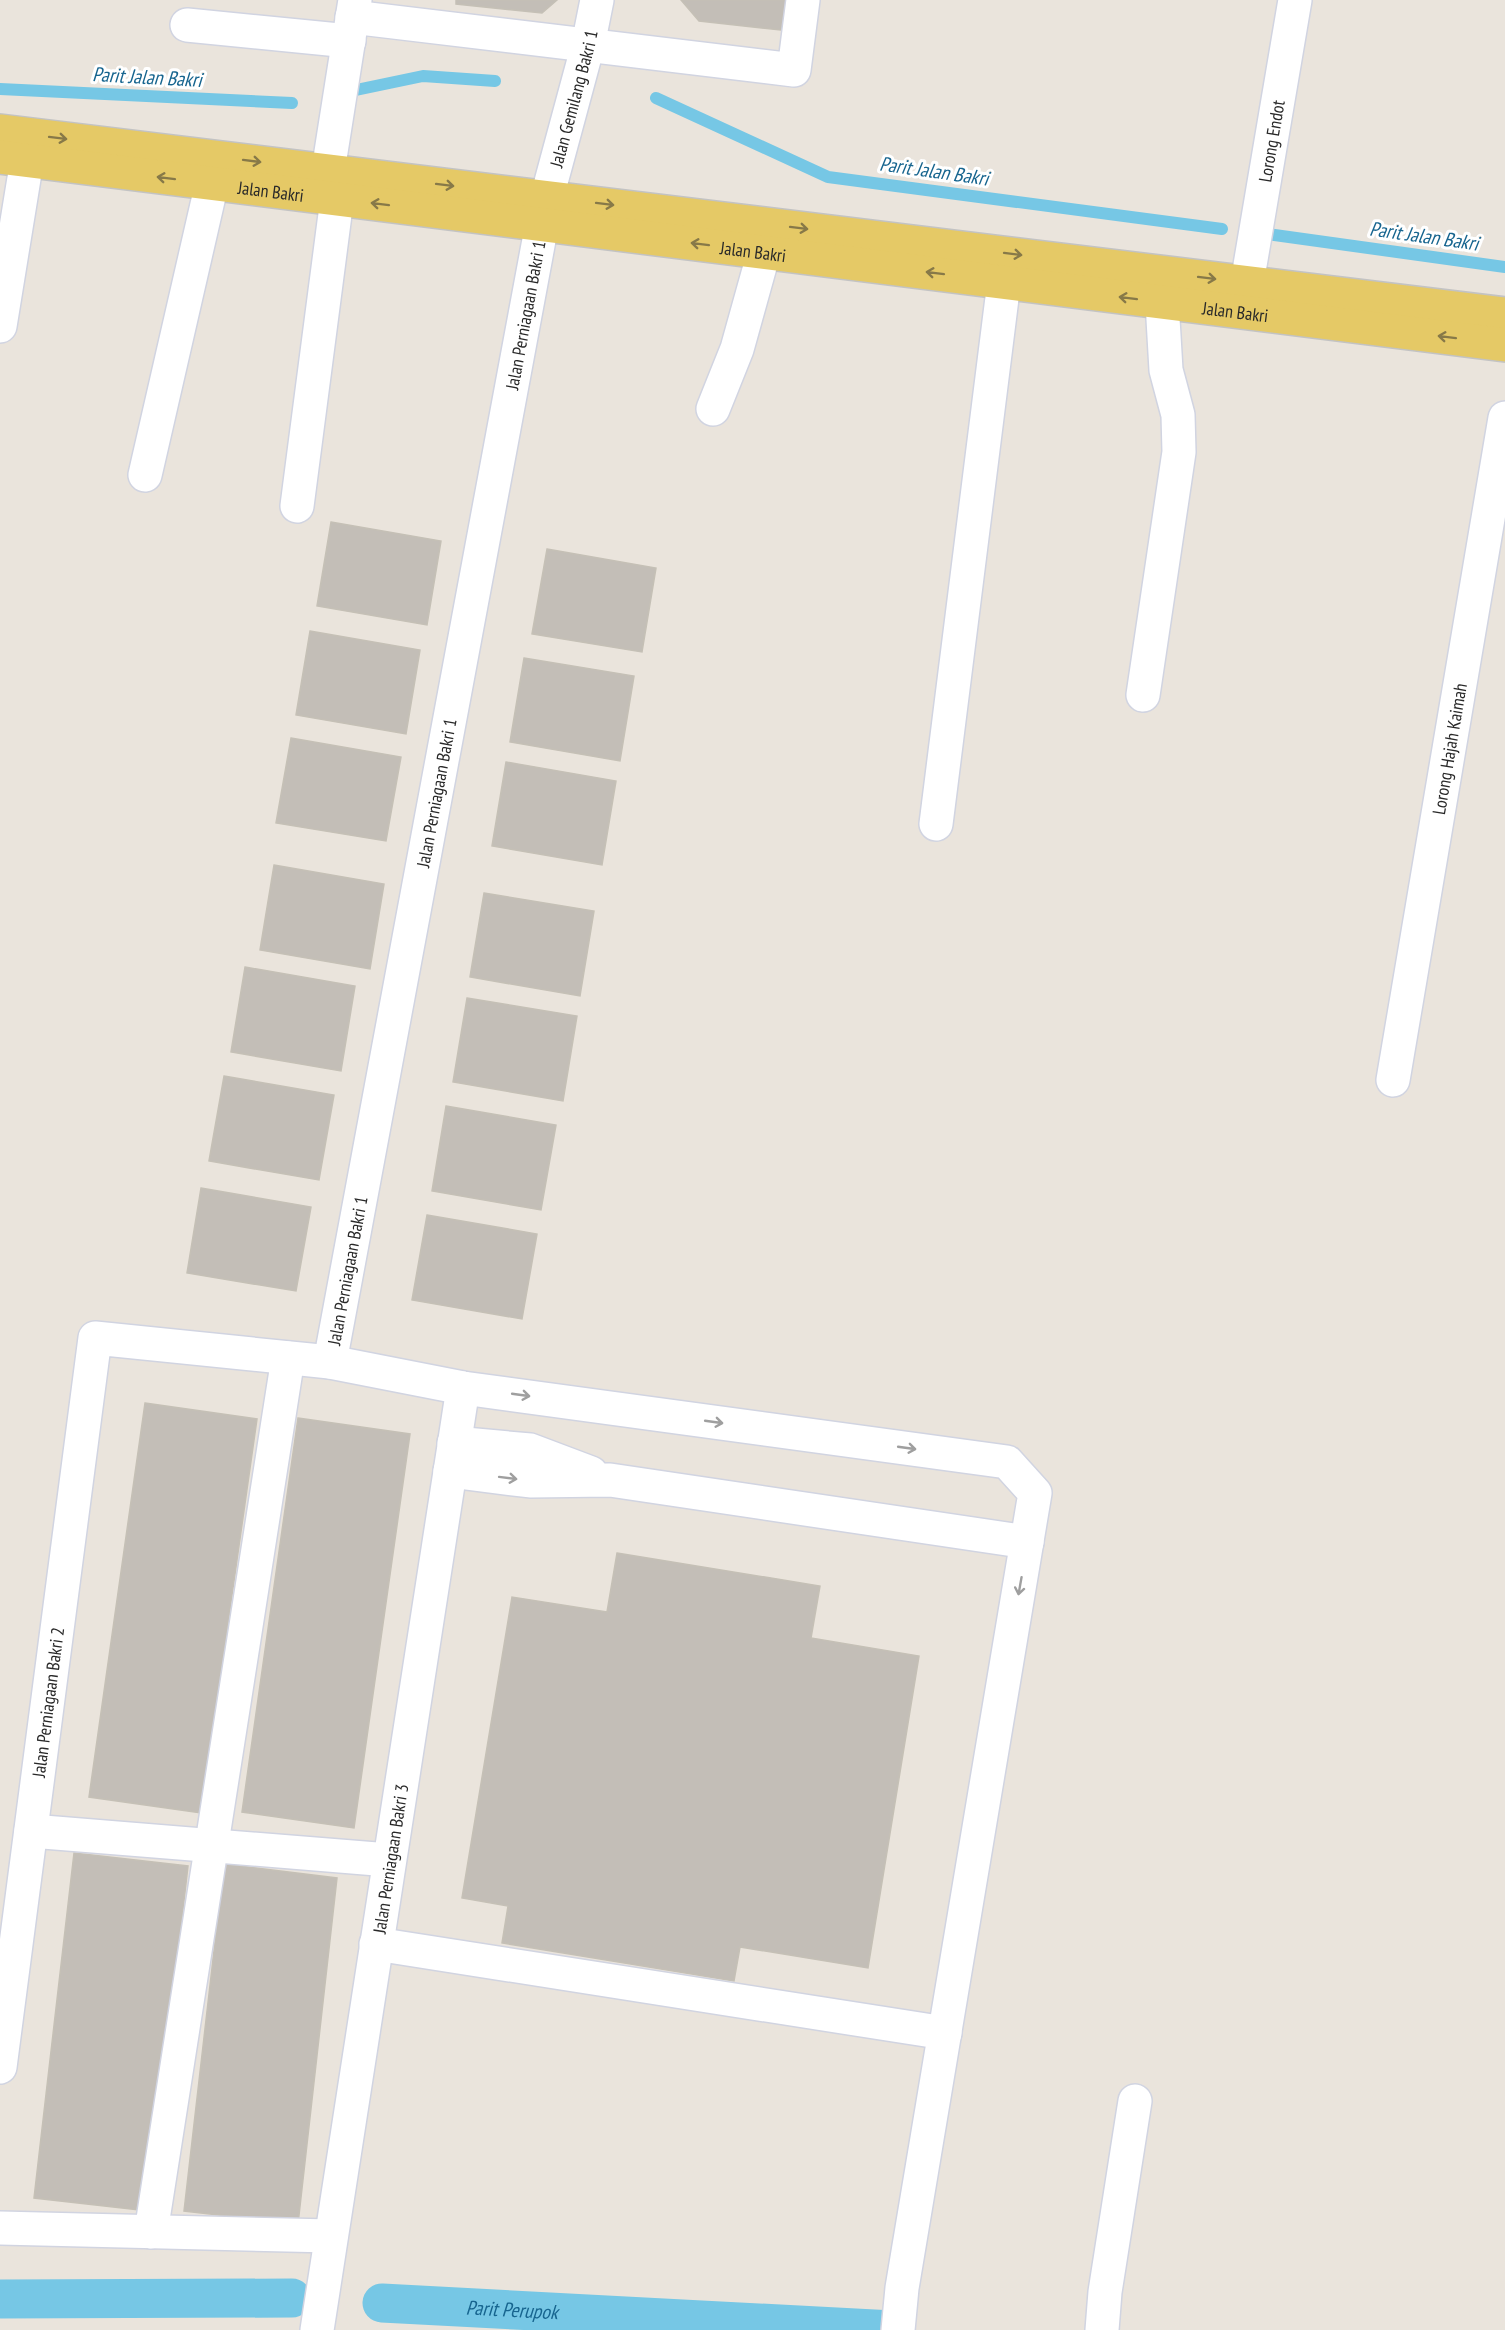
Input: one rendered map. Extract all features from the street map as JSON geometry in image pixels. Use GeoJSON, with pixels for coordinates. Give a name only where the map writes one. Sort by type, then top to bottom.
{"type":"FeatureCollection","features":[{"type":"Feature","properties":{"kind":"main road","name":"Jalan Bakri"},"geometry":{"type":"LineString","coordinates":[[0,131],[333,185],[545,211],[1247,283],[1505,314]]}},
{"type":"Feature","properties":{"kind":"main road","name":"Jalan Bakri"},"geometry":{"type":"LineString","coordinates":[[14,159],[212,183],[333,185]]}},
{"type":"Feature","properties":{"kind":"main road","name":"Jalan Bakri"},"geometry":{"type":"LineString","coordinates":[[545,211],[764,252],[1505,345]]}},
{"type":"Feature","properties":{"kind":"street","name":"Jalan Gemilang Bakri 1"},"geometry":{"type":"LineString","coordinates":[[545,211],[588,45],[597,0]]}},
{"type":"Feature","properties":{"kind":"street"},"geometry":{"type":"LineString","coordinates":[[187,25],[352,19],[418,13],[588,45],[794,70],[803,0]]}},
{"type":"Feature","properties":{"kind":"street","name":"Lorong Endot"},"geometry":{"type":"LineString","coordinates":[[1247,283],[1295,0]]}},
{"type":"Feature","properties":{"kind":"street"},"geometry":{"type":"LineString","coordinates":[[297,506],[352,19]]}},
{"type":"Feature","properties":{"kind":"street"},"geometry":{"type":"LineString","coordinates":[[0,326],[14,159]]}},
{"type":"Feature","properties":{"kind":"street"},"geometry":{"type":"LineString","coordinates":[[145,475],[212,183]]}},
{"type":"Feature","properties":{"kind":"street","name":"Jalan Perniagaan Bakri 1"},"geometry":{"type":"LineString","coordinates":[[330,1362],[545,211]]}},
{"type":"Feature","properties":{"kind":"street"},"geometry":{"type":"LineString","coordinates":[[713,409],[737,349],[764,252]]}},
{"type":"Feature","properties":{"kind":"street"},"geometry":{"type":"LineString","coordinates":[[936,824],[1004,282]]}},
{"type":"Feature","properties":{"kind":"street"},"geometry":{"type":"LineString","coordinates":[[1143,695],[1179,452],[1178,415],[1166,370],[1162,302]]}},
{"type":"Feature","properties":{"kind":"street","name":"Lorong Hajah Kaimah"},"geometry":{"type":"LineString","coordinates":[[1393,1080],[1505,418]]}},
{"type":"Feature","properties":{"kind":"street","name":"Jalan Perniagaan Bakri 2"},"geometry":{"type":"LineString","coordinates":[[0,2067],[95,1338],[288,1358]]}},
{"type":"Feature","properties":{"kind":"street"},"geometry":{"type":"LineString","coordinates":[[151,2232],[288,1358],[330,1362],[463,1388],[1007,1462],[1035,1493],[902,2288],[898,2330]]}},
{"type":"Feature","properties":{"kind":"street","name":"Jalan Perniagaan Bakri 3"},"geometry":{"type":"LineString","coordinates":[[317,2330],[463,1388]]}},
{"type":"Feature","properties":{"kind":"street"},"geometry":{"type":"LineString","coordinates":[[452,1457],[530,1450],[610,1480],[1027,1542]]}},
{"type":"Feature","properties":{"kind":"street"},"geometry":{"type":"LineString","coordinates":[[31,1831],[389,1860]]}},
{"type":"Feature","properties":{"kind":"street"},"geometry":{"type":"LineString","coordinates":[[376,1944],[945,2034]]}},
{"type":"Feature","properties":{"kind":"street"},"geometry":{"type":"LineString","coordinates":[[1102,2330],[1105,2292],[1135,2101]]}},
{"type":"Feature","properties":{"kind":"street"},"geometry":{"type":"LineString","coordinates":[[0,2228],[331,2236]]}},
{"type":"Feature","properties":{"kind":"building"},"geometry":{"type":"Polygon","coordinates":[[[456,0],[557,0],[542,13],[456,4],[456,0]]]}},
{"type":"Feature","properties":{"kind":"building"},"geometry":{"type":"Polygon","coordinates":[[[681,0],[794,0],[790,31],[699,21],[681,0]]]}},
{"type":"Feature","properties":{"kind":"building"},"geometry":{"type":"Polygon","coordinates":[[[331,522],[441,541],[427,625],[317,606],[331,522]]]}},
{"type":"Feature","properties":{"kind":"building"},"geometry":{"type":"Polygon","coordinates":[[[547,549],[656,568],[642,652],[532,634],[547,549]]]}},
{"type":"Feature","properties":{"kind":"building"},"geometry":{"type":"Polygon","coordinates":[[[310,631],[420,650],[406,734],[296,715],[310,631]]]}},
{"type":"Feature","properties":{"kind":"building"},"geometry":{"type":"Polygon","coordinates":[[[524,658],[634,676],[620,761],[510,742],[524,658]]]}},
{"type":"Feature","properties":{"kind":"building"},"geometry":{"type":"Polygon","coordinates":[[[291,738],[401,757],[386,841],[276,823],[291,738]]]}},
{"type":"Feature","properties":{"kind":"building"},"geometry":{"type":"Polygon","coordinates":[[[506,762],[616,781],[602,865],[492,846],[506,762]]]}},
{"type":"Feature","properties":{"kind":"building"},"geometry":{"type":"Polygon","coordinates":[[[274,865],[384,884],[370,969],[260,950],[274,865]]]}},
{"type":"Feature","properties":{"kind":"building"},"geometry":{"type":"Polygon","coordinates":[[[484,893],[594,911],[580,996],[470,977],[484,893]]]}},
{"type":"Feature","properties":{"kind":"building"},"geometry":{"type":"Polygon","coordinates":[[[245,967],[355,986],[341,1071],[231,1052],[245,967]]]}},
{"type":"Feature","properties":{"kind":"building"},"geometry":{"type":"Polygon","coordinates":[[[467,998],[577,1016],[563,1101],[453,1082],[467,998]]]}},
{"type":"Feature","properties":{"kind":"building"},"geometry":{"type":"Polygon","coordinates":[[[224,1076],[334,1095],[319,1180],[209,1161],[224,1076]]]}},
{"type":"Feature","properties":{"kind":"building"},"geometry":{"type":"Polygon","coordinates":[[[446,1106],[556,1125],[541,1210],[432,1191],[446,1106]]]}},
{"type":"Feature","properties":{"kind":"building"},"geometry":{"type":"Polygon","coordinates":[[[201,1188],[311,1207],[296,1291],[187,1273],[201,1188]]]}},
{"type":"Feature","properties":{"kind":"building"},"geometry":{"type":"Polygon","coordinates":[[[427,1215],[537,1234],[522,1319],[412,1300],[427,1215]]]}},
{"type":"Feature","properties":{"kind":"building"},"geometry":{"type":"Polygon","coordinates":[[[145,1403],[257,1419],[201,1813],[89,1797],[145,1403]]]}},
{"type":"Feature","properties":{"kind":"building"},"geometry":{"type":"Polygon","coordinates":[[[298,1418],[410,1434],[354,1828],[242,1812],[298,1418]]]}},
{"type":"Feature","properties":{"kind":"building"},"geometry":{"type":"Polygon","coordinates":[[[617,1553],[820,1586],[811,1638],[919,1656],[868,1968],[740,1947],[734,1981],[502,1943],[508,1906],[462,1898],[512,1597],[607,1612],[617,1553]]]}},
{"type":"Feature","properties":{"kind":"building"},"geometry":{"type":"Polygon","coordinates":[[[74,1853],[188,1866],[148,2211],[34,2198],[74,1853]]]}},
{"type":"Feature","properties":{"kind":"building"},"geometry":{"type":"Polygon","coordinates":[[[224,1864],[337,1878],[298,2224],[184,2211],[224,1864]]]}},
{"type":"Feature","properties":{"kind":"waterway","name":"Parit Jalan Bakri"},"geometry":{"type":"LineString","coordinates":[[356,90],[423,76],[495,81]]}},
{"type":"Feature","properties":{"kind":"waterway","name":"Parit Jalan Bakri"},"geometry":{"type":"LineString","coordinates":[[0,89],[292,103]]}},
{"type":"Feature","properties":{"kind":"waterway","name":"Parit Jalan Bakri"},"geometry":{"type":"LineString","coordinates":[[656,98],[828,177],[1222,229]]}},
{"type":"Feature","properties":{"kind":"waterway","name":"Parit Jalan Bakri"},"geometry":{"type":"LineString","coordinates":[[1267,234],[1505,267]]}},
{"type":"Feature","properties":{"kind":"waterway","name":"Parit Perupok"},"geometry":{"type":"LineString","coordinates":[[0,2299],[292,2298]]}},
{"type":"Feature","properties":{"kind":"waterway","name":"Parit Perupok"},"geometry":{"type":"LineString","coordinates":[[382,2303],[893,2330]]}}]}
